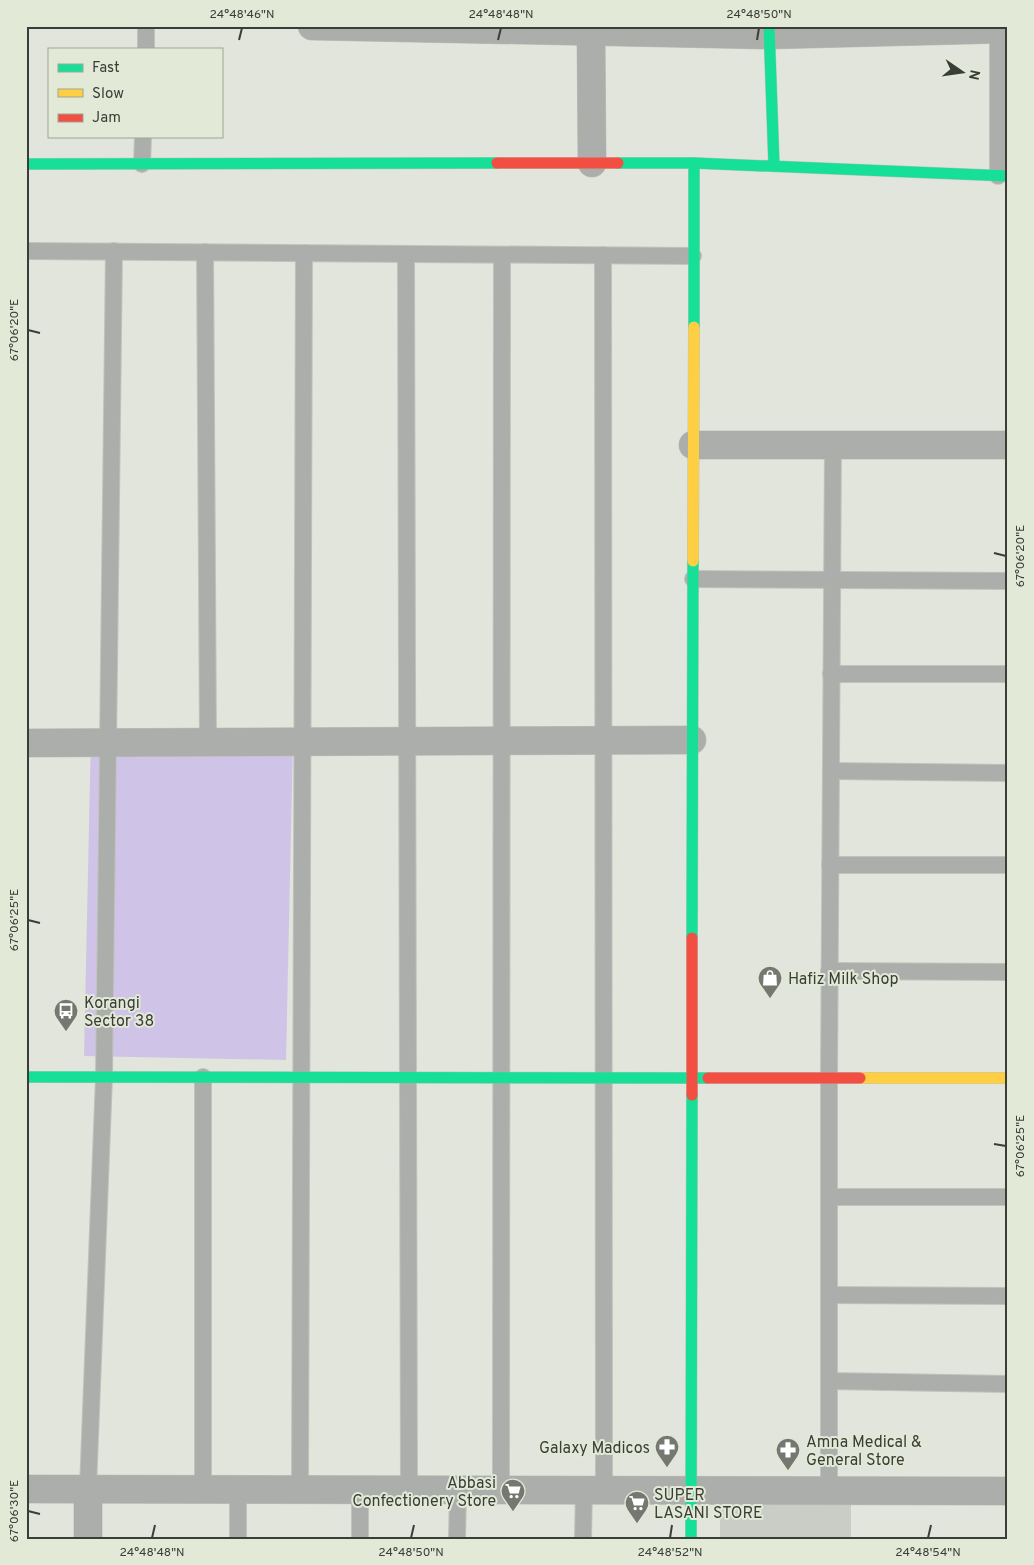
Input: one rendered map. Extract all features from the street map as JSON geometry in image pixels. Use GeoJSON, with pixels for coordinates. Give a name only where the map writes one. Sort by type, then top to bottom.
{"type":"FeatureCollection","features":[{"type":"Feature","properties":{"kind":"street"},"geometry":{"type":"LineString","coordinates":[[312,26],[541,28],[591,32],[1001,28]]}},
{"type":"Feature","properties":{"kind":"street"},"geometry":{"type":"LineString","coordinates":[[769,30],[774,166]]}},
{"type":"Feature","properties":{"kind":"street"},"geometry":{"type":"LineString","coordinates":[[591,32],[592,163]]}},
{"type":"Feature","properties":{"kind":"street"},"geometry":{"type":"LineString","coordinates":[[26,164],[694,163],[1003,176]]}},
{"type":"Feature","properties":{"kind":"street"},"geometry":{"type":"LineString","coordinates":[[691,1539],[694,163]]}},
{"type":"Feature","properties":{"kind":"street"},"geometry":{"type":"LineString","coordinates":[[693,445],[1008,445]]}},
{"type":"Feature","properties":{"kind":"street"},"geometry":{"type":"LineString","coordinates":[[26,743],[692,740]]}},
{"type":"Feature","properties":{"kind":"street"},"geometry":{"type":"LineString","coordinates":[[26,1077],[692,1078],[828,1076],[1008,1078]]}},
{"type":"Feature","properties":{"kind":"street"},"geometry":{"type":"LineString","coordinates":[[26,1488],[1008,1491]]}},
{"type":"Feature","properties":{"kind":"street"},"geometry":{"type":"LineString","coordinates":[[88,1488],[88,1539]]}},
{"type":"Feature","properties":{"kind":"lane"},"geometry":{"type":"LineString","coordinates":[[146,26],[146,48]]}},
{"type":"Feature","properties":{"kind":"lane"},"geometry":{"type":"LineString","coordinates":[[1001,28],[1003,176]]}},
{"type":"Feature","properties":{"kind":"lane"},"geometry":{"type":"LineString","coordinates":[[142,164],[143,138]]}},
{"type":"Feature","properties":{"kind":"lane"},"geometry":{"type":"LineString","coordinates":[[26,251],[693,256]]}},
{"type":"Feature","properties":{"kind":"lane"},"geometry":{"type":"LineString","coordinates":[[88,1488],[104,1077],[114,252]]}},
{"type":"Feature","properties":{"kind":"lane"},"geometry":{"type":"LineString","coordinates":[[205,252],[208,742]]}},
{"type":"Feature","properties":{"kind":"lane"},"geometry":{"type":"LineString","coordinates":[[300,1490],[304,253]]}},
{"type":"Feature","properties":{"kind":"lane"},"geometry":{"type":"LineString","coordinates":[[406,254],[409,1490]]}},
{"type":"Feature","properties":{"kind":"lane"},"geometry":{"type":"LineString","coordinates":[[501,1490],[502,255]]}},
{"type":"Feature","properties":{"kind":"lane"},"geometry":{"type":"LineString","coordinates":[[583,1539],[594,1490],[603,1077],[603,255]]}},
{"type":"Feature","properties":{"kind":"lane"},"geometry":{"type":"LineString","coordinates":[[829,1490],[828,1076],[833,445]]}},
{"type":"Feature","properties":{"kind":"lane"},"geometry":{"type":"LineString","coordinates":[[693,579],[1008,581]]}},
{"type":"Feature","properties":{"kind":"lane"},"geometry":{"type":"LineString","coordinates":[[831,674],[1008,674]]}},
{"type":"Feature","properties":{"kind":"lane"},"geometry":{"type":"LineString","coordinates":[[831,771],[1008,773]]}},
{"type":"Feature","properties":{"kind":"lane"},"geometry":{"type":"LineString","coordinates":[[830,865],[1008,865]]}},
{"type":"Feature","properties":{"kind":"lane"},"geometry":{"type":"LineString","coordinates":[[829,971],[1008,972]]}},
{"type":"Feature","properties":{"kind":"lane"},"geometry":{"type":"LineString","coordinates":[[203,1077],[203,1489]]}},
{"type":"Feature","properties":{"kind":"lane"},"geometry":{"type":"LineString","coordinates":[[829,1197],[1008,1197]]}},
{"type":"Feature","properties":{"kind":"lane"},"geometry":{"type":"LineString","coordinates":[[829,1295],[1008,1296]]}},
{"type":"Feature","properties":{"kind":"lane"},"geometry":{"type":"LineString","coordinates":[[829,1381],[1008,1384]]}},
{"type":"Feature","properties":{"kind":"lane"},"geometry":{"type":"LineString","coordinates":[[238,1489],[238,1539]]}},
{"type":"Feature","properties":{"kind":"lane"},"geometry":{"type":"LineString","coordinates":[[360,1489],[360,1539]]}},
{"type":"Feature","properties":{"kind":"lane"},"geometry":{"type":"LineString","coordinates":[[457,1539],[458,1489]]}},
{"type":"Feature","properties":{"kind":"shaded area"},"geometry":{"type":"Polygon","coordinates":[[[91,735],[293,739],[286,1060],[84,1056],[91,735]]]}},
{"type":"Feature","properties":{"kind":"building"},"geometry":{"type":"Polygon","coordinates":[[[720,1501],[851,1502],[851,1539],[720,1539],[720,1501]]]}},
{"type":"Feature","properties":{"kind":"traffic: fast"},"geometry":{"type":"LineString","coordinates":[[769,26],[774,166]]}},
{"type":"Feature","properties":{"kind":"traffic: fast"},"geometry":{"type":"LineString","coordinates":[[26,164],[497,163]]}},
{"type":"Feature","properties":{"kind":"traffic: fast"},"geometry":{"type":"LineString","coordinates":[[618,163],[694,163],[1008,176]]}},
{"type":"Feature","properties":{"kind":"traffic: fast"},"geometry":{"type":"LineString","coordinates":[[694,163],[694,327]]}},
{"type":"Feature","properties":{"kind":"traffic: fast"},"geometry":{"type":"LineString","coordinates":[[692,938],[693,561]]}},
{"type":"Feature","properties":{"kind":"traffic: fast"},"geometry":{"type":"LineString","coordinates":[[26,1077],[708,1078]]}},
{"type":"Feature","properties":{"kind":"traffic: fast"},"geometry":{"type":"LineString","coordinates":[[691,1539],[692,1095]]}},
{"type":"Feature","properties":{"kind":"traffic: slow"},"geometry":{"type":"LineString","coordinates":[[693,561],[694,327]]}},
{"type":"Feature","properties":{"kind":"traffic: slow"},"geometry":{"type":"LineString","coordinates":[[860,1078],[1008,1078]]}},
{"type":"Feature","properties":{"kind":"traffic: jam"},"geometry":{"type":"LineString","coordinates":[[497,163],[618,163]]}},
{"type":"Feature","properties":{"kind":"traffic: jam"},"geometry":{"type":"LineString","coordinates":[[692,938],[692,1095]]}},
{"type":"Feature","properties":{"kind":"traffic: jam"},"geometry":{"type":"LineString","coordinates":[[708,1078],[860,1078]]}},
{"type":"Feature","properties":{"kind":"place","name":"Hafiz Milk Shop"},"geometry":{"type":"Point","coordinates":[770,999]}},
{"type":"Feature","properties":{"kind":"place","name":"Korangi Sector 38"},"geometry":{"type":"Point","coordinates":[66,1032]}},
{"type":"Feature","properties":{"kind":"place","name":"Galaxy Madicos"},"geometry":{"type":"Point","coordinates":[667,1468]}},
{"type":"Feature","properties":{"kind":"place","name":"Amna Medical & General Store"},"geometry":{"type":"Point","coordinates":[788,1471]}},
{"type":"Feature","properties":{"kind":"place","name":"Abbasi Confectionery Store"},"geometry":{"type":"Point","coordinates":[513,1512]}},
{"type":"Feature","properties":{"kind":"place","name":"SUPER LASANI STORE"},"geometry":{"type":"Point","coordinates":[637,1524]}}]}
